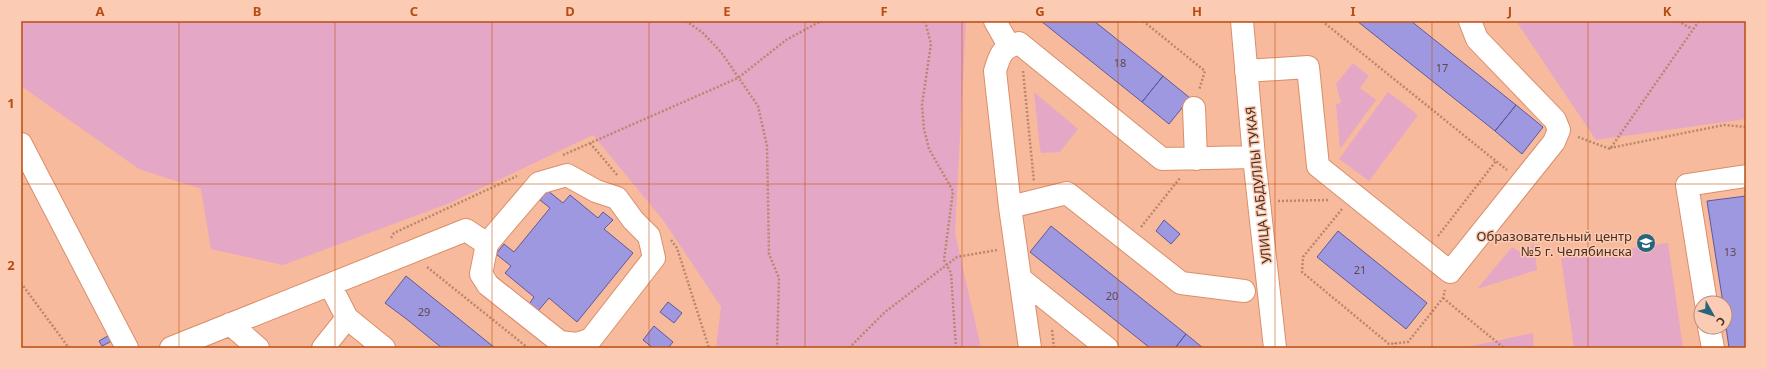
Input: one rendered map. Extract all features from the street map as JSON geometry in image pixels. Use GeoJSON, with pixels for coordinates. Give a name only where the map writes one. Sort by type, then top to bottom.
{"type":"FeatureCollection","features":[{"type":"Feature","properties":{"kind":"street"},"geometry":{"type":"LineString","coordinates":[[995,21],[1014,44],[1162,159],[1254,157]]}},
{"type":"Feature","properties":{"kind":"street","name":"УЛИЦА ГАБДУЛЛЫ ТУКАЯ"},"geometry":{"type":"LineString","coordinates":[[1242,21],[1254,157],[1275,348]]}},
{"type":"Feature","properties":{"kind":"street"},"geometry":{"type":"LineString","coordinates":[[1246,71],[1308,67],[1318,166],[1344,206],[1426,252],[1444,280],[1554,142],[1559,130],[1555,120],[1477,39],[1470,21]]}},
{"type":"Feature","properties":{"kind":"street"},"geometry":{"type":"LineString","coordinates":[[1014,44],[1000,54],[995,71],[1010,207],[1030,348]]}},
{"type":"Feature","properties":{"kind":"street"},"geometry":{"type":"LineString","coordinates":[[1194,108],[1196,159]]}},
{"type":"Feature","properties":{"kind":"street"},"geometry":{"type":"LineString","coordinates":[[21,144],[127,348]]}},
{"type":"Feature","properties":{"kind":"street"},"geometry":{"type":"LineString","coordinates":[[567,175],[596,191],[617,198],[633,220],[649,236],[654,258],[591,338],[577,344],[560,342],[488,285],[481,274],[487,244],[539,183],[567,175]]}},
{"type":"Feature","properties":{"kind":"street"},"geometry":{"type":"LineString","coordinates":[[1705,295],[1687,185],[1746,176]]}},
{"type":"Feature","properties":{"kind":"street"},"geometry":{"type":"LineString","coordinates":[[1010,207],[1067,193],[1181,283],[1244,291]]}},
{"type":"Feature","properties":{"kind":"street"},"geometry":{"type":"LineString","coordinates":[[171,348],[466,230],[487,244]]}},
{"type":"Feature","properties":{"kind":"street"},"geometry":{"type":"LineString","coordinates":[[1021,279],[1107,348]]}},
{"type":"Feature","properties":{"kind":"street"},"geometry":{"type":"LineString","coordinates":[[330,284],[347,318],[384,348]]}},
{"type":"Feature","properties":{"kind":"street"},"geometry":{"type":"LineString","coordinates":[[323,348],[347,318]]}},
{"type":"Feature","properties":{"kind":"street"},"geometry":{"type":"LineString","coordinates":[[230,324],[258,348]]}},
{"type":"Feature","properties":{"kind":"street"},"geometry":{"type":"LineString","coordinates":[[1711,335],[1713,348]]}},
{"type":"Feature","properties":{"kind":"path"},"geometry":{"type":"LineString","coordinates":[[686,21],[703,33],[721,52],[758,106],[767,146],[768,254],[779,278],[777,348]]}},
{"type":"Feature","properties":{"kind":"path"},"geometry":{"type":"LineString","coordinates":[[561,156],[738,78],[786,40],[821,21]]}},
{"type":"Feature","properties":{"kind":"path"},"geometry":{"type":"LineString","coordinates":[[925,21],[931,44],[922,105],[924,129],[929,149],[953,191],[944,260],[951,273],[956,348]]}},
{"type":"Feature","properties":{"kind":"path"},"geometry":{"type":"LineString","coordinates":[[1144,21],[1205,71],[1194,108]]}},
{"type":"Feature","properties":{"kind":"path"},"geometry":{"type":"LineString","coordinates":[[1322,21],[1522,182]]}},
{"type":"Feature","properties":{"kind":"path"},"geometry":{"type":"LineString","coordinates":[[1678,21],[1692,30]]}},
{"type":"Feature","properties":{"kind":"path"},"geometry":{"type":"LineString","coordinates":[[1610,148],[1699,21]]}},
{"type":"Feature","properties":{"kind":"path"},"geometry":{"type":"LineString","coordinates":[[1014,44],[1037,201]]}},
{"type":"Feature","properties":{"kind":"path"},"geometry":{"type":"LineString","coordinates":[[1559,130],[1610,148],[1724,125],[1746,127]]}},
{"type":"Feature","properties":{"kind":"path"},"geometry":{"type":"LineString","coordinates":[[1129,242],[1196,159]]}},
{"type":"Feature","properties":{"kind":"path"},"geometry":{"type":"LineString","coordinates":[[1426,252],[1496,161]]}},
{"type":"Feature","properties":{"kind":"path"},"geometry":{"type":"LineString","coordinates":[[390,239],[394,233],[524,173]]}},
{"type":"Feature","properties":{"kind":"path"},"geometry":{"type":"LineString","coordinates":[[1260,202],[1329,200],[1344,206],[1303,256],[1302,272],[1389,344],[1408,342],[1443,298],[1444,280]]}},
{"type":"Feature","properties":{"kind":"path"},"geometry":{"type":"LineString","coordinates":[[849,348],[885,312],[957,257],[1016,247]]}},
{"type":"Feature","properties":{"kind":"path"},"geometry":{"type":"LineString","coordinates":[[409,253],[528,348]]}},
{"type":"Feature","properties":{"kind":"path"},"geometry":{"type":"LineString","coordinates":[[1444,280],[1444,294]]}},
{"type":"Feature","properties":{"kind":"path"},"geometry":{"type":"LineString","coordinates":[[21,283],[69,348]]}},
{"type":"Feature","properties":{"kind":"path"},"geometry":{"type":"LineString","coordinates":[[1443,298],[1504,348]]}},
{"type":"Feature","properties":{"kind":"path"},"geometry":{"type":"LineString","coordinates":[[1394,348],[1395,343]]}},
{"type":"Feature","properties":{"kind":"shaded area"},"geometry":{"type":"Polygon","coordinates":[[[21,21],[966,21],[955,233],[981,348],[716,348],[721,307],[663,220],[593,135],[450,203],[283,265],[211,249],[201,189],[139,169],[21,86],[21,21]]]}},
{"type":"Feature","properties":{"kind":"shaded area"},"geometry":{"type":"Polygon","coordinates":[[[1516,21],[1746,21],[1746,119],[1596,140],[1516,21]]]}},
{"type":"Feature","properties":{"kind":"shaded area"},"geometry":{"type":"Polygon","coordinates":[[[1353,63],[1369,76],[1360,88],[1376,100],[1340,149],[1336,104],[1341,103],[1336,84],[1353,63]]]}},
{"type":"Feature","properties":{"kind":"shaded area"},"geometry":{"type":"Polygon","coordinates":[[[1034,92],[1078,129],[1060,152],[1042,153],[1040,150],[1034,92]]]}},
{"type":"Feature","properties":{"kind":"shaded area"},"geometry":{"type":"Polygon","coordinates":[[[1388,92],[1418,115],[1369,181],[1339,159],[1388,92]]]}},
{"type":"Feature","properties":{"kind":"shaded area"},"geometry":{"type":"Polygon","coordinates":[[[1534,243],[1537,270],[1477,289],[1512,247],[1523,254],[1534,243]]]}},
{"type":"Feature","properties":{"kind":"shaded area"},"geometry":{"type":"Polygon","coordinates":[[[1668,243],[1683,348],[1574,348],[1561,258],[1668,243]]]}},
{"type":"Feature","properties":{"kind":"shaded area"},"geometry":{"type":"Polygon","coordinates":[[[1533,333],[1534,348],[1462,348],[1533,333]]]}},
{"type":"Feature","properties":{"kind":"building"},"geometry":{"type":"Polygon","coordinates":[[[1041,21],[1094,21],[1163,76],[1142,102],[1041,21]]]}},
{"type":"Feature","properties":{"kind":"building"},"geometry":{"type":"Polygon","coordinates":[[[1357,21],[1411,21],[1516,105],[1495,131],[1357,21]]]}},
{"type":"Feature","properties":{"kind":"building"},"geometry":{"type":"Polygon","coordinates":[[[1163,76],[1190,98],[1169,124],[1142,102],[1163,76]]]}},
{"type":"Feature","properties":{"kind":"building"},"geometry":{"type":"Polygon","coordinates":[[[1516,105],[1543,127],[1522,154],[1495,131],[1516,105]]]}},
{"type":"Feature","properties":{"kind":"building"},"geometry":{"type":"Polygon","coordinates":[[[547,190],[563,203],[570,195],[598,218],[603,212],[613,220],[604,229],[633,253],[577,322],[549,298],[538,311],[529,304],[534,297],[505,273],[511,266],[496,254],[504,244],[514,252],[550,208],[540,200],[547,190]]]}},
{"type":"Feature","properties":{"kind":"building"},"geometry":{"type":"Polygon","coordinates":[[[1746,196],[1746,348],[1729,348],[1727,335],[1733,335],[1733,295],[1722,295],[1707,201],[1746,196]]]}},
{"type":"Feature","properties":{"kind":"building"},"geometry":{"type":"Polygon","coordinates":[[[1164,220],[1180,234],[1171,244],[1156,231],[1164,220]]]}},
{"type":"Feature","properties":{"kind":"building"},"geometry":{"type":"Polygon","coordinates":[[[1051,226],[1186,334],[1175,348],[1150,348],[1030,252],[1051,226]]]}},
{"type":"Feature","properties":{"kind":"building"},"geometry":{"type":"Polygon","coordinates":[[[1338,231],[1427,303],[1406,329],[1317,257],[1338,231]]]}},
{"type":"Feature","properties":{"kind":"building"},"geometry":{"type":"Polygon","coordinates":[[[406,276],[495,348],[442,348],[385,303],[406,276]]]}},
{"type":"Feature","properties":{"kind":"building"},"geometry":{"type":"Polygon","coordinates":[[[668,302],[682,313],[674,323],[660,312],[668,302]]]}},
{"type":"Feature","properties":{"kind":"building"},"geometry":{"type":"Polygon","coordinates":[[[654,326],[673,342],[668,348],[653,348],[643,340],[654,326]]]}},
{"type":"Feature","properties":{"kind":"building"},"geometry":{"type":"Polygon","coordinates":[[[113,333],[116,339],[102,346],[99,341],[113,333]]]}},
{"type":"Feature","properties":{"kind":"building"},"geometry":{"type":"Polygon","coordinates":[[[1186,334],[1203,348],[1175,348],[1186,334]]]}},
{"type":"Feature","properties":{"kind":"place","name":"Образовательный центр №5 г. Челябинска"},"geometry":{"type":"Point","coordinates":[1646,243]}}]}
